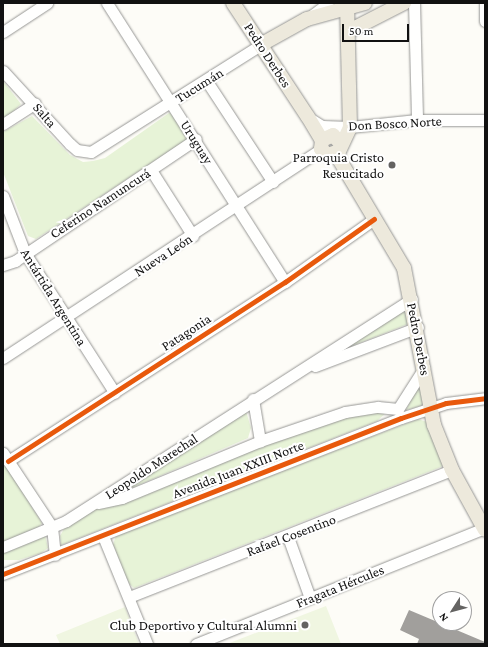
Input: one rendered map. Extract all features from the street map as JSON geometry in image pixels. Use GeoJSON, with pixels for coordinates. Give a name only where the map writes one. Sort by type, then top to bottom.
{"type":"FeatureCollection","features":[{"type":"Feature","properties":{"kind":"main road","name":"Pedro Derbes"},"geometry":{"type":"LineString","coordinates":[[233,3],[262,44],[308,118],[322,145]]}},
{"type":"Feature","properties":{"kind":"main road","name":"Tucumán"},"geometry":{"type":"LineString","coordinates":[[262,44],[306,19],[365,3]]}},
{"type":"Feature","properties":{"kind":"main road"},"geometry":{"type":"LineString","coordinates":[[349,31],[404,3]]}},
{"type":"Feature","properties":{"kind":"main road"},"geometry":{"type":"LineString","coordinates":[[322,145],[328,155],[339,149],[350,126],[349,31],[347,8]]}},
{"type":"Feature","properties":{"kind":"main road","name":"Pedro Derbes"},"geometry":{"type":"LineString","coordinates":[[339,149],[374,219],[404,268],[418,327],[434,425],[452,470],[484,529]]}},
{"type":"Feature","properties":{"kind":"street"},"geometry":{"type":"LineString","coordinates":[[3,32],[47,3]]}},
{"type":"Feature","properties":{"kind":"street","name":"Uruguay"},"geometry":{"type":"LineString","coordinates":[[107,3],[196,139],[236,207],[285,282]]}},
{"type":"Feature","properties":{"kind":"street","name":"Tucumán"},"geometry":{"type":"LineString","coordinates":[[306,19],[328,3]]}},
{"type":"Feature","properties":{"kind":"street"},"geometry":{"type":"LineString","coordinates":[[414,3],[417,120]]}},
{"type":"Feature","properties":{"kind":"street"},"geometry":{"type":"LineString","coordinates":[[485,3],[485,21]]}},
{"type":"Feature","properties":{"kind":"street","name":"Tucumán"},"geometry":{"type":"LineString","coordinates":[[91,152],[262,44]]}},
{"type":"Feature","properties":{"kind":"street","name":"Salta"},"geometry":{"type":"LineString","coordinates":[[3,71],[35,103],[70,144],[77,150],[91,152]]}},
{"type":"Feature","properties":{"kind":"street"},"geometry":{"type":"LineString","coordinates":[[206,80],[273,182]]}},
{"type":"Feature","properties":{"kind":"street"},"geometry":{"type":"LineString","coordinates":[[3,124],[35,103]]}},
{"type":"Feature","properties":{"kind":"street","name":"Don Bosco Norte"},"geometry":{"type":"LineString","coordinates":[[308,118],[322,126],[350,126],[417,120],[485,120]]}},
{"type":"Feature","properties":{"kind":"street","name":"Ceferino Namuncurá"},"geometry":{"type":"LineString","coordinates":[[3,265],[25,253],[196,139]]}},
{"type":"Feature","properties":{"kind":"street","name":"Nueva León"},"geometry":{"type":"LineString","coordinates":[[3,358],[66,319],[193,236],[273,182],[322,145]]}},
{"type":"Feature","properties":{"kind":"street"},"geometry":{"type":"LineString","coordinates":[[151,170],[193,236]]}},
{"type":"Feature","properties":{"kind":"street","name":"Antártida Argentina"},"geometry":{"type":"LineString","coordinates":[[3,196],[25,253],[66,319],[115,393]]}},
{"type":"Feature","properties":{"kind":"street","name":"Patagonia"},"geometry":{"type":"LineString","coordinates":[[6,457],[115,393],[285,282],[374,219]]}},
{"type":"Feature","properties":{"kind":"street","name":"Leopoldo Marechal"},"geometry":{"type":"LineString","coordinates":[[3,546],[52,527],[91,504],[253,399],[412,299]]}},
{"type":"Feature","properties":{"kind":"street","name":"Leopoldo Marechal"},"geometry":{"type":"LineString","coordinates":[[292,375],[418,327]]}},
{"type":"Feature","properties":{"kind":"street"},"geometry":{"type":"LineString","coordinates":[[400,414],[424,368]]}},
{"type":"Feature","properties":{"kind":"street","name":"Avenida Juan XXIII Norte"},"geometry":{"type":"LineString","coordinates":[[468,399],[485,389]]}},
{"type":"Feature","properties":{"kind":"street","name":"Avenida Juan XXIII Norte"},"geometry":{"type":"LineString","coordinates":[[3,574],[104,536],[400,414],[468,399],[485,398]]}},
{"type":"Feature","properties":{"kind":"street"},"geometry":{"type":"LineString","coordinates":[[253,399],[260,441]]}},
{"type":"Feature","properties":{"kind":"street","name":"Avenida Juan XXIII Norte"},"geometry":{"type":"LineString","coordinates":[[91,504],[122,498],[260,441],[345,412],[378,407],[400,414]]}},
{"type":"Feature","properties":{"kind":"street"},"geometry":{"type":"LineString","coordinates":[[6,457],[52,527],[55,555]]}},
{"type":"Feature","properties":{"kind":"street","name":"Rafael Cosentino"},"geometry":{"type":"LineString","coordinates":[[129,597],[288,537],[452,470]]}},
{"type":"Feature","properties":{"kind":"street","name":"Fragata Hércules"},"geometry":{"type":"LineString","coordinates":[[196,644],[484,529]]}},
{"type":"Feature","properties":{"kind":"street"},"geometry":{"type":"LineString","coordinates":[[104,536],[147,644]]}},
{"type":"Feature","properties":{"kind":"street"},"geometry":{"type":"LineString","coordinates":[[288,537],[310,598]]}},
{"type":"Feature","properties":{"kind":"green space"},"geometry":{"type":"Polygon","coordinates":[[[3,81],[21,104],[3,121],[3,81]]]}},
{"type":"Feature","properties":{"kind":"green space"},"geometry":{"type":"Polygon","coordinates":[[[169,113],[174,113],[188,136],[186,140],[36,239],[28,236],[3,172],[3,132],[32,116],[70,155],[83,162],[93,161],[105,158],[169,113]]]}},
{"type":"Feature","properties":{"kind":"green space"},"geometry":{"type":"Polygon","coordinates":[[[405,308],[408,324],[344,349],[405,308]]]}},
{"type":"Feature","properties":{"kind":"green space"},"geometry":{"type":"Polygon","coordinates":[[[420,388],[424,405],[406,410],[416,390],[420,388]]]}},
{"type":"Feature","properties":{"kind":"green space"},"geometry":{"type":"Polygon","coordinates":[[[246,411],[251,428],[248,438],[120,493],[246,411]]]}},
{"type":"Feature","properties":{"kind":"green space"},"geometry":{"type":"Polygon","coordinates":[[[387,412],[377,421],[61,545],[60,536],[65,527],[93,508],[239,453],[350,414],[387,412]]]}},
{"type":"Feature","properties":{"kind":"green space"},"geometry":{"type":"Polygon","coordinates":[[[418,419],[427,422],[443,465],[441,467],[134,588],[128,583],[113,545],[116,535],[418,419]]]}},
{"type":"Feature","properties":{"kind":"green space"},"geometry":{"type":"Polygon","coordinates":[[[3,461],[42,523],[39,527],[3,542],[3,461]]]}},
{"type":"Feature","properties":{"kind":"green space"},"geometry":{"type":"Polygon","coordinates":[[[45,535],[48,548],[41,553],[19,560],[3,560],[3,550],[45,535]]]}},
{"type":"Feature","properties":{"kind":"green space","name":"Club Deportivo y Cultural Alumni"},"geometry":{"type":"Polygon","coordinates":[[[326,606],[341,644],[227,644],[326,606]]]}},
{"type":"Feature","properties":{"kind":"green space"},"geometry":{"type":"Polygon","coordinates":[[[125,607],[139,644],[60,644],[56,635],[125,607]]]}},
{"type":"Feature","properties":{"kind":"building"},"geometry":{"type":"Polygon","coordinates":[[[409,610],[432,620],[432,631],[459,631],[485,642],[485,644],[417,644],[419,639],[400,630],[409,610]]]}},
{"type":"Feature","properties":{"kind":"cycle path"},"geometry":{"type":"LineString","coordinates":[[8,461],[285,282],[374,219]]}},
{"type":"Feature","properties":{"kind":"cycle path"},"geometry":{"type":"LineString","coordinates":[[3,574],[401,418],[446,403],[485,398]]}},
{"type":"Feature","properties":{"kind":"place","name":"Parroquia Cristo Resucitado"},"geometry":{"type":"Point","coordinates":[392,165]}},
{"type":"Feature","properties":{"kind":"place","name":"Club Deportivo y Cultural Alumni"},"geometry":{"type":"Point","coordinates":[305,625]}}]}
